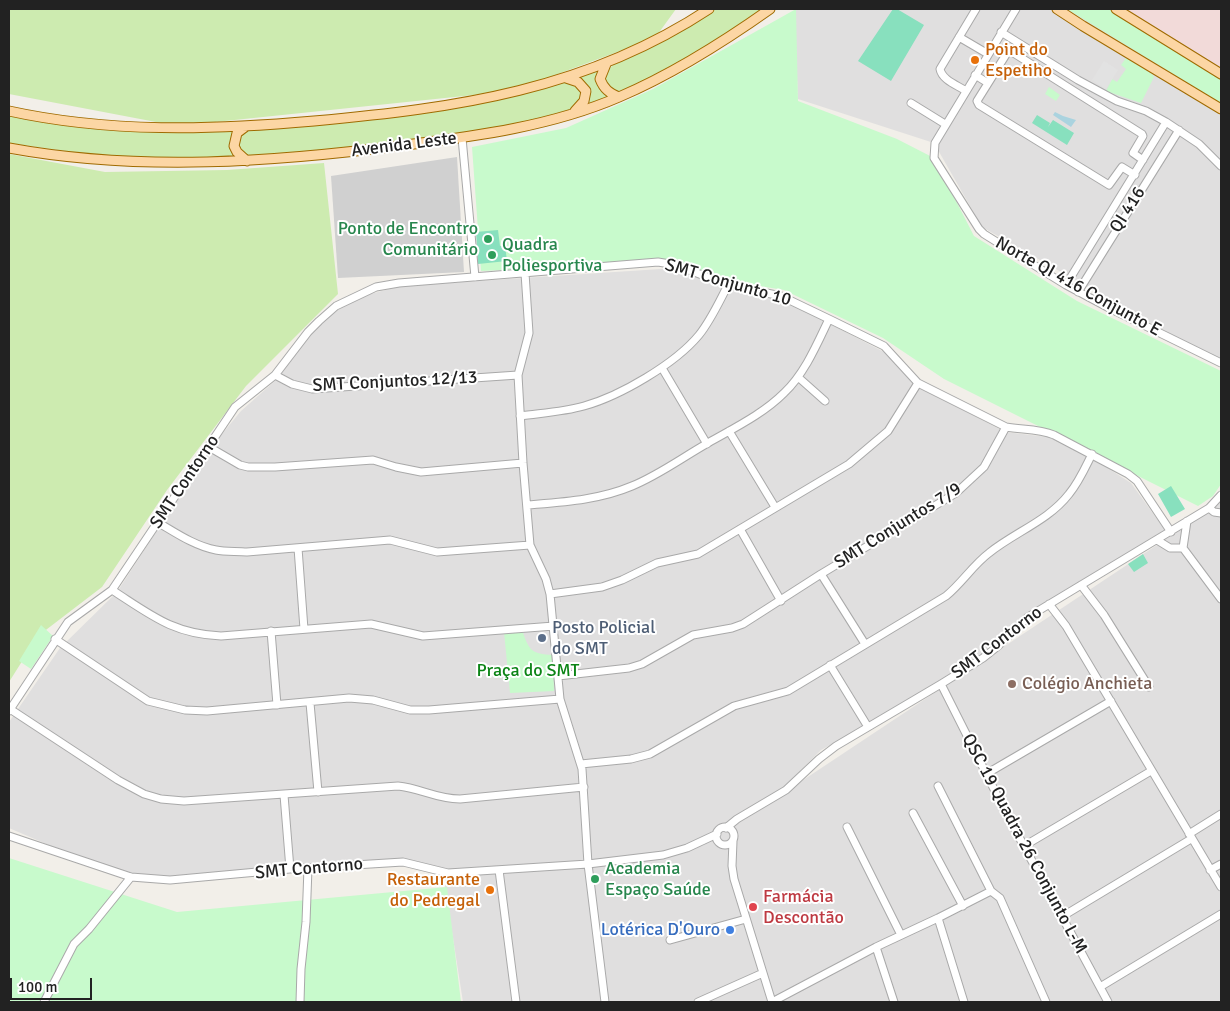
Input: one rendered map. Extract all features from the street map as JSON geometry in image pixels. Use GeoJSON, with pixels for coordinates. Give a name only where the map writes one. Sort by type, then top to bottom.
{"type":"FeatureCollection","features":[{"type":"Feature","properties":{"kind":"main road","name":"Avenida Leste"},"geometry":{"type":"LineString","coordinates":[[9,111],[74,121],[170,128],[245,126],[376,115],[443,106],[503,95],[566,78],[606,64],[659,39],[709,9]]}},
{"type":"Feature","properties":{"kind":"main road","name":"Avenida Leste"},"geometry":{"type":"LineString","coordinates":[[9,148],[121,162],[247,161],[355,152],[462,138],[518,128],[573,113],[619,97],[670,73],[700,56],[770,9]]}},
{"type":"Feature","properties":{"kind":"main road"},"geometry":{"type":"LineString","coordinates":[[1057,9],[1221,109]]}},
{"type":"Feature","properties":{"kind":"main road"},"geometry":{"type":"LineString","coordinates":[[1116,9],[1221,74]]}},
{"type":"Feature","properties":{"kind":"main road"},"geometry":{"type":"LineString","coordinates":[[606,64],[600,79],[604,88],[611,94],[619,97]]}},
{"type":"Feature","properties":{"kind":"main road"},"geometry":{"type":"LineString","coordinates":[[566,78],[578,82],[586,92],[584,101],[573,113]]}},
{"type":"Feature","properties":{"kind":"main road"},"geometry":{"type":"LineString","coordinates":[[245,126],[237,133],[234,146],[237,152],[247,161]]}},
{"type":"Feature","properties":{"kind":"street"},"geometry":{"type":"LineString","coordinates":[[966,91],[944,78],[940,69],[976,9]]}},
{"type":"Feature","properties":{"kind":"street","name":"Norte QI 416 Conjunto E"},"geometry":{"type":"LineString","coordinates":[[1016,9],[935,142],[934,158],[978,229],[984,234],[1078,292],[1221,363]]}},
{"type":"Feature","properties":{"kind":"street"},"geometry":{"type":"LineString","coordinates":[[1001,32],[1078,80],[1117,101],[1146,111],[1166,122],[1199,144],[1221,166]]}},
{"type":"Feature","properties":{"kind":"street"},"geometry":{"type":"LineString","coordinates":[[959,37],[988,54]]}},
{"type":"Feature","properties":{"kind":"street"},"geometry":{"type":"LineString","coordinates":[[1135,175],[1122,167],[1109,185],[978,105],[977,102],[1007,53],[1012,52],[1142,134],[1132,153],[1143,160]]}},
{"type":"Feature","properties":{"kind":"street"},"geometry":{"type":"LineString","coordinates":[[982,63],[996,71]]}},
{"type":"Feature","properties":{"kind":"street"},"geometry":{"type":"LineString","coordinates":[[975,75],[988,83]]}},
{"type":"Feature","properties":{"kind":"street"},"geometry":{"type":"LineString","coordinates":[[911,103],[945,124]]}},
{"type":"Feature","properties":{"kind":"street"},"geometry":{"type":"LineString","coordinates":[[1066,285],[1166,122]]}},
{"type":"Feature","properties":{"kind":"street","name":"QI 416"},"geometry":{"type":"LineString","coordinates":[[1078,292],[1179,130]]}},
{"type":"Feature","properties":{"kind":"street"},"geometry":{"type":"LineString","coordinates":[[462,138],[475,277]]}},
{"type":"Feature","properties":{"kind":"street"},"geometry":{"type":"LineString","coordinates":[[1120,197],[1132,205]]}},
{"type":"Feature","properties":{"kind":"street"},"geometry":{"type":"LineString","coordinates":[[1114,207],[1124,216]]}},
{"type":"Feature","properties":{"kind":"street","name":"SMT Conjunto 10"},"geometry":{"type":"LineString","coordinates":[[275,375],[318,320],[336,306],[376,287],[399,283],[658,262],[676,266],[728,285],[781,296],[884,346],[918,383],[1006,427],[1045,431],[1092,454],[1137,481],[1171,532]]}},
{"type":"Feature","properties":{"kind":"street"},"geometry":{"type":"LineString","coordinates":[[524,273],[529,333],[518,375],[530,545],[546,579],[550,594],[560,699],[581,764],[588,864],[605,1002]]}},
{"type":"Feature","properties":{"kind":"street"},"geometry":{"type":"LineString","coordinates":[[520,416],[559,412],[585,406],[628,387],[662,368],[688,348],[700,334],[728,285]]}},
{"type":"Feature","properties":{"kind":"street"},"geometry":{"type":"LineString","coordinates":[[528,505],[578,501],[632,486],[654,476],[707,444],[768,406],[785,393],[798,377],[814,351],[829,319]]}},
{"type":"Feature","properties":{"kind":"street"},"geometry":{"type":"LineString","coordinates":[[662,368],[707,444]]}},
{"type":"Feature","properties":{"kind":"street","name":"SMT Conjuntos 12/13"},"geometry":{"type":"LineString","coordinates":[[275,375],[292,384],[312,389],[518,375]]}},
{"type":"Feature","properties":{"kind":"street","name":"SMT Contorno"},"geometry":{"type":"LineString","coordinates":[[9,710],[68,622],[112,590],[235,407],[275,375]]}},
{"type":"Feature","properties":{"kind":"street"},"geometry":{"type":"LineString","coordinates":[[798,377],[825,401]]}},
{"type":"Feature","properties":{"kind":"street"},"geometry":{"type":"LineString","coordinates":[[550,594],[602,587],[657,563],[698,554],[849,464],[871,447],[888,432],[918,383]]}},
{"type":"Feature","properties":{"kind":"street","name":"SMT Conjuntos 7/9"},"geometry":{"type":"LineString","coordinates":[[558,676],[628,668],[642,664],[692,635],[732,628],[743,624],[821,574],[956,493],[984,467],[1006,427]]}},
{"type":"Feature","properties":{"kind":"street"},"geometry":{"type":"LineString","coordinates":[[728,431],[775,507]]}},
{"type":"Feature","properties":{"kind":"street"},"geometry":{"type":"LineString","coordinates":[[209,447],[240,465],[248,467],[373,460],[421,472],[523,464]]}},
{"type":"Feature","properties":{"kind":"street"},"geometry":{"type":"LineString","coordinates":[[581,764],[631,759],[650,754],[734,706],[780,694],[946,596],[989,553],[1039,521],[1061,503],[1078,482],[1092,454]]}},
{"type":"Feature","properties":{"kind":"street","name":"SMT Contorno"},"geometry":{"type":"LineString","coordinates":[[726,828],[786,790],[826,753],[990,654],[1022,622],[1209,508],[1221,495]]}},
{"type":"Feature","properties":{"kind":"street"},"geometry":{"type":"LineString","coordinates":[[1209,508],[1214,512],[1221,513]]}},
{"type":"Feature","properties":{"kind":"street"},"geometry":{"type":"LineString","coordinates":[[159,522],[178,535],[216,550],[247,552],[390,540],[437,552],[530,545]]}},
{"type":"Feature","properties":{"kind":"street"},"geometry":{"type":"LineString","coordinates":[[1187,522],[1182,548],[1221,597]]}},
{"type":"Feature","properties":{"kind":"street"},"geometry":{"type":"LineString","coordinates":[[740,529],[781,601]]}},
{"type":"Feature","properties":{"kind":"street"},"geometry":{"type":"LineString","coordinates":[[1156,540],[1170,548],[1182,548]]}},
{"type":"Feature","properties":{"kind":"street"},"geometry":{"type":"LineString","coordinates":[[298,548],[304,629]]}},
{"type":"Feature","properties":{"kind":"street"},"geometry":{"type":"LineString","coordinates":[[821,574],[864,644]]}},
{"type":"Feature","properties":{"kind":"street"},"geometry":{"type":"LineString","coordinates":[[1081,585],[1104,615],[1149,687]]}},
{"type":"Feature","properties":{"kind":"street"},"geometry":{"type":"LineString","coordinates":[[112,590],[168,625],[204,635],[221,636],[371,624],[423,636],[554,626]]}},
{"type":"Feature","properties":{"kind":"street"},"geometry":{"type":"LineString","coordinates":[[1049,604],[1066,626],[1221,887]]}},
{"type":"Feature","properties":{"kind":"street"},"geometry":{"type":"LineString","coordinates":[[271,632],[277,705]]}},
{"type":"Feature","properties":{"kind":"street"},"geometry":{"type":"LineString","coordinates":[[56,639],[148,701],[196,711],[362,698],[410,710],[560,699]]}},
{"type":"Feature","properties":{"kind":"street"},"geometry":{"type":"LineString","coordinates":[[830,665],[868,727]]}},
{"type":"Feature","properties":{"kind":"street","name":"QSC 19 Quadra 26 Conjunto L-M"},"geometry":{"type":"LineString","coordinates":[[941,684],[986,774],[1108,1002]]}},
{"type":"Feature","properties":{"kind":"street"},"geometry":{"type":"LineString","coordinates":[[986,774],[1111,701]]}},
{"type":"Feature","properties":{"kind":"street"},"geometry":{"type":"LineString","coordinates":[[310,703],[318,792]]}},
{"type":"Feature","properties":{"kind":"street"},"geometry":{"type":"LineString","coordinates":[[9,710],[118,780],[144,794],[161,799],[184,802],[398,786],[450,799],[584,787]]}},
{"type":"Feature","properties":{"kind":"street"},"geometry":{"type":"LineString","coordinates":[[1024,846],[1151,771]]}},
{"type":"Feature","properties":{"kind":"street"},"geometry":{"type":"LineString","coordinates":[[938,786],[991,891],[1000,898],[1046,1002]]}},
{"type":"Feature","properties":{"kind":"street"},"geometry":{"type":"LineString","coordinates":[[284,795],[290,869]]}},
{"type":"Feature","properties":{"kind":"street","name":"SMT Contorno"},"geometry":{"type":"LineString","coordinates":[[733,833],[743,818],[750,812]]}},
{"type":"Feature","properties":{"kind":"street"},"geometry":{"type":"LineString","coordinates":[[913,813],[963,906]]}},
{"type":"Feature","properties":{"kind":"street"},"geometry":{"type":"LineString","coordinates":[[1063,916],[1190,836],[1221,814]]}},
{"type":"Feature","properties":{"kind":"street"},"geometry":{"type":"LineString","coordinates":[[732,866],[719,840],[721,829],[726,828],[733,833],[732,866],[734,879],[772,1002],[876,947],[991,891]]}},
{"type":"Feature","properties":{"kind":"street"},"geometry":{"type":"LineString","coordinates":[[847,828],[901,935]]}},
{"type":"Feature","properties":{"kind":"street","name":"SMT Contorno"},"geometry":{"type":"LineString","coordinates":[[9,836],[131,877],[170,880],[290,869],[403,862],[448,873],[588,864],[664,855],[680,851],[701,842],[719,840]]}},
{"type":"Feature","properties":{"kind":"street"},"geometry":{"type":"LineString","coordinates":[[719,840],[728,845],[733,841]]}},
{"type":"Feature","properties":{"kind":"street"},"geometry":{"type":"LineString","coordinates":[[1210,870],[1221,864]]}},
{"type":"Feature","properties":{"kind":"street"},"geometry":{"type":"LineString","coordinates":[[300,1002],[308,868]]}},
{"type":"Feature","properties":{"kind":"street"},"geometry":{"type":"LineString","coordinates":[[499,870],[516,1002]]}},
{"type":"Feature","properties":{"kind":"street"},"geometry":{"type":"LineString","coordinates":[[44,1002],[74,944],[89,929],[131,877]]}},
{"type":"Feature","properties":{"kind":"street"},"geometry":{"type":"LineString","coordinates":[[1100,988],[1221,914]]}},
{"type":"Feature","properties":{"kind":"street"},"geometry":{"type":"LineString","coordinates":[[670,940],[746,918]]}},
{"type":"Feature","properties":{"kind":"street"},"geometry":{"type":"LineString","coordinates":[[938,918],[964,1002]]}},
{"type":"Feature","properties":{"kind":"street"},"geometry":{"type":"LineString","coordinates":[[876,947],[894,1002]]}},
{"type":"Feature","properties":{"kind":"street"},"geometry":{"type":"LineString","coordinates":[[698,1002],[763,973]]}},
{"type":"Feature","properties":{"kind":"shaded area"},"geometry":{"type":"Polygon","coordinates":[[[794,9],[1221,9],[1221,363],[982,227],[934,143],[798,99],[794,9]]]}},
{"type":"Feature","properties":{"kind":"shaded area"},"geometry":{"type":"Polygon","coordinates":[[[1119,9],[1220,9],[1221,68],[1119,9]]]}},
{"type":"Feature","properties":{"kind":"shaded area"},"geometry":{"type":"Polygon","coordinates":[[[1104,61],[1118,70],[1106,89],[1092,80],[1104,61]]]}},
{"type":"Feature","properties":{"kind":"shaded area"},"geometry":{"type":"Polygon","coordinates":[[[457,157],[464,272],[338,278],[331,176],[457,157]]]}},
{"type":"Feature","properties":{"kind":"shaded area"},"geometry":{"type":"Polygon","coordinates":[[[676,268],[727,290],[778,297],[884,352],[918,386],[1005,432],[1048,437],[1092,458],[1131,483],[1165,530],[1020,625],[994,652],[821,750],[785,786],[742,817],[731,828],[1172,535],[1221,495],[1221,1002],[463,1002],[443,874],[406,863],[152,879],[114,873],[9,828],[9,722],[60,648],[117,592],[212,446],[241,411],[276,380],[319,323],[356,298],[400,286],[676,268]]]}},
{"type":"Feature","properties":{"kind":"green space"},"geometry":{"type":"Polygon","coordinates":[[[9,9],[676,9],[655,38],[512,91],[177,126],[9,94],[9,9]]]}},
{"type":"Feature","properties":{"kind":"green space"},"geometry":{"type":"Polygon","coordinates":[[[708,9],[770,9],[671,68],[622,92],[610,95],[603,89],[606,71],[616,63],[708,9]]]}},
{"type":"Feature","properties":{"kind":"green space"},"geometry":{"type":"Polygon","coordinates":[[[796,9],[798,101],[897,139],[934,158],[974,236],[1077,301],[1221,371],[1221,484],[1213,496],[1198,506],[944,379],[883,338],[784,290],[728,281],[678,263],[481,271],[472,147],[566,128],[653,89],[796,9]]]}},
{"type":"Feature","properties":{"kind":"green space"},"geometry":{"type":"Polygon","coordinates":[[[893,9],[897,9],[924,25],[891,81],[858,61],[893,9]]]}},
{"type":"Feature","properties":{"kind":"green space"},"geometry":{"type":"Polygon","coordinates":[[[1067,9],[1109,9],[1221,78],[1221,103],[1067,9]]]}},
{"type":"Feature","properties":{"kind":"green space"},"geometry":{"type":"Polygon","coordinates":[[[1126,58],[1154,77],[1141,103],[1106,91],[1112,79],[1117,82],[1126,69],[1121,65],[1126,58]]]}},
{"type":"Feature","properties":{"kind":"green space"},"geometry":{"type":"Polygon","coordinates":[[[615,63],[605,71],[600,80],[609,96],[574,112],[463,134],[246,161],[156,159],[86,154],[9,143],[9,113],[88,127],[147,132],[248,130],[501,98],[566,82],[615,63]]]}},
{"type":"Feature","properties":{"kind":"green space"},"geometry":{"type":"Polygon","coordinates":[[[1049,87],[1060,95],[1056,101],[1045,94],[1049,87]]]}},
{"type":"Feature","properties":{"kind":"green space"},"geometry":{"type":"Polygon","coordinates":[[[1037,115],[1050,123],[1048,127],[1053,120],[1074,133],[1067,145],[1032,123],[1037,115]]]}},
{"type":"Feature","properties":{"kind":"green space"},"geometry":{"type":"Polygon","coordinates":[[[9,154],[105,172],[227,170],[324,163],[338,294],[246,386],[167,490],[102,587],[38,636],[9,682],[9,154]]]}},
{"type":"Feature","properties":{"kind":"green space"},"geometry":{"type":"Polygon","coordinates":[[[498,230],[500,246],[505,245],[507,261],[478,264],[476,232],[498,230]]]}},
{"type":"Feature","properties":{"kind":"green space"},"geometry":{"type":"Polygon","coordinates":[[[1171,486],[1185,509],[1171,517],[1158,494],[1171,486]]]}},
{"type":"Feature","properties":{"kind":"green space"},"geometry":{"type":"Polygon","coordinates":[[[1143,554],[1148,563],[1134,572],[1128,564],[1143,554]]]}},
{"type":"Feature","properties":{"kind":"green space"},"geometry":{"type":"Polygon","coordinates":[[[41,625],[53,636],[31,669],[19,661],[41,625]]]}},
{"type":"Feature","properties":{"kind":"green space","name":"Praça do SMT"},"geometry":{"type":"Polygon","coordinates":[[[522,630],[532,650],[553,655],[554,691],[510,693],[504,632],[522,630]]]}},
{"type":"Feature","properties":{"kind":"green space"},"geometry":{"type":"Polygon","coordinates":[[[9,858],[177,912],[447,887],[461,1002],[9,1002],[9,858]]]}},
{"type":"Feature","properties":{"kind":"water"},"geometry":{"type":"Polygon","coordinates":[[[1055,112],[1076,120],[1071,127],[1053,115],[1055,112]]]}},
{"type":"Feature","properties":{"kind":"place","name":"Point do Espetiho"},"geometry":{"type":"Point","coordinates":[975,60]}},
{"type":"Feature","properties":{"kind":"place","name":"Ponto de Encontro Comunitário"},"geometry":{"type":"Point","coordinates":[488,239]}},
{"type":"Feature","properties":{"kind":"place","name":"Quadra Poliesportiva"},"geometry":{"type":"Point","coordinates":[492,255]}},
{"type":"Feature","properties":{"kind":"place","name":"Posto Policial do SMT"},"geometry":{"type":"Point","coordinates":[542,638]}},
{"type":"Feature","properties":{"kind":"place","name":"Colégio Anchieta"},"geometry":{"type":"Point","coordinates":[1012,684]}},
{"type":"Feature","properties":{"kind":"place","name":"Academia Espaço Saúde"},"geometry":{"type":"Point","coordinates":[595,879]}},
{"type":"Feature","properties":{"kind":"place","name":"Restaurante do Pedregal"},"geometry":{"type":"Point","coordinates":[490,890]}},
{"type":"Feature","properties":{"kind":"place","name":"Farmácia Descontão"},"geometry":{"type":"Point","coordinates":[753,907]}},
{"type":"Feature","properties":{"kind":"place","name":"Lotérica D'Ouro"},"geometry":{"type":"Point","coordinates":[730,930]}}]}
